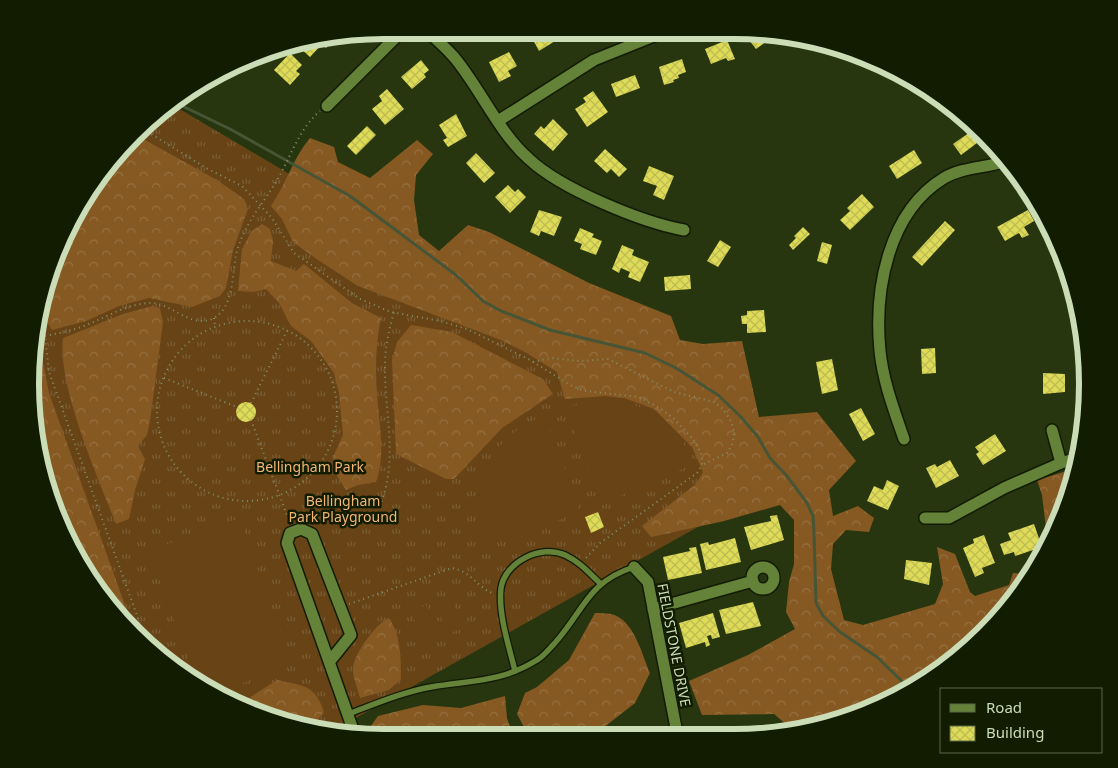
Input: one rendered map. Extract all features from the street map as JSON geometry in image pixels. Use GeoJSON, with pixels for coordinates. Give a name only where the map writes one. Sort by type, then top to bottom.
{"type":"FeatureCollection","features":[{"type":"Feature","properties":{"kind":"street"},"geometry":{"type":"LineString","coordinates":[[326,106],[394,39]]}},
{"type":"Feature","properties":{"kind":"street"},"geometry":{"type":"LineString","coordinates":[[435,39],[454,57],[528,159],[558,181],[655,225],[684,230]]}},
{"type":"Feature","properties":{"kind":"street"},"geometry":{"type":"LineString","coordinates":[[498,120],[594,60],[646,39]]}},
{"type":"Feature","properties":{"kind":"street"},"geometry":{"type":"LineString","coordinates":[[904,439],[887,390],[880,351],[880,304],[890,250],[906,216],[920,196],[946,177],[969,169],[999,163]]}},
{"type":"Feature","properties":{"kind":"street"},"geometry":{"type":"LineString","coordinates":[[1052,430],[1061,463]]}},
{"type":"Feature","properties":{"kind":"street"},"geometry":{"type":"LineString","coordinates":[[925,518],[949,518],[1004,488],[1070,461]]}},
{"type":"Feature","properties":{"kind":"street"},"geometry":{"type":"LineString","coordinates":[[330,661],[350,635],[312,534],[301,529],[290,533],[287,543],[352,728]]}},
{"type":"Feature","properties":{"kind":"street","name":"FIELDSTONE DRIVE"},"geometry":{"type":"LineString","coordinates":[[634,567],[648,582],[676,729]]}},
{"type":"Feature","properties":{"kind":"street"},"geometry":{"type":"LineString","coordinates":[[653,609],[753,581]]}},
{"type":"Feature","properties":{"kind":"lane"},"geometry":{"type":"LineString","coordinates":[[516,671],[500,596],[505,578],[514,565],[528,556],[546,552],[563,554],[581,564],[601,584]]}},
{"type":"Feature","properties":{"kind":"lane"},"geometry":{"type":"LineString","coordinates":[[349,719],[401,695],[431,687],[484,681],[516,671],[539,659],[568,628],[594,589],[615,573],[634,567]]}},
{"type":"Feature","properties":{"kind":"path"},"geometry":{"type":"LineString","coordinates":[[45,336],[87,325],[135,305],[151,302],[161,304],[193,319],[214,318],[222,310],[228,299],[240,240],[311,118],[326,106]]}},
{"type":"Feature","properties":{"kind":"path"},"geometry":{"type":"LineString","coordinates":[[148,132],[206,168],[242,186],[272,218],[294,253],[360,299],[394,312],[440,321],[467,329],[533,362],[572,386],[586,391],[638,397],[661,409],[673,418],[693,439],[701,453],[702,465]]}},
{"type":"Feature","properties":{"kind":"path"},"geometry":{"type":"LineString","coordinates":[[374,507],[380,505],[390,473],[385,364],[388,335],[394,312]]}},
{"type":"Feature","properties":{"kind":"path"},"geometry":{"type":"LineString","coordinates":[[214,318],[215,327]]}},
{"type":"Feature","properties":{"kind":"path"},"geometry":{"type":"LineString","coordinates":[[252,321],[287,330],[313,349],[331,376],[338,407],[337,423],[327,453],[318,466],[294,488],[280,495],[248,501],[232,500],[202,489],[178,468],[165,448],[158,425],[159,393],[164,378],[179,352],[202,334],[215,327],[230,323],[252,321]]}},
{"type":"Feature","properties":{"kind":"path"},"geometry":{"type":"LineString","coordinates":[[251,403],[287,330]]}},
{"type":"Feature","properties":{"kind":"path"},"geometry":{"type":"LineString","coordinates":[[43,331],[49,372],[142,630]]}},
{"type":"Feature","properties":{"kind":"path"},"geometry":{"type":"LineString","coordinates":[[533,362],[552,358],[579,361],[608,359],[674,392],[714,402],[723,409],[734,432],[733,443],[727,453],[702,465],[690,480],[596,546],[581,564]]}},
{"type":"Feature","properties":{"kind":"path"},"geometry":{"type":"LineString","coordinates":[[164,378],[237,408]]}},
{"type":"Feature","properties":{"kind":"path"},"geometry":{"type":"LineString","coordinates":[[251,420],[293,532]]}},
{"type":"Feature","properties":{"kind":"path"},"geometry":{"type":"LineString","coordinates":[[340,607],[452,568],[462,570],[474,577],[484,589],[500,596]]}},
{"type":"Feature","properties":{"kind":"path"},"geometry":{"type":"LineString","coordinates":[[336,726],[349,719]]}},
{"type":"Feature","properties":{"kind":"green space","name":"Bellingham Park"},"geometry":{"type":"Polygon","coordinates":[[[177,108],[770,458],[739,504],[341,726],[317,723],[273,711],[231,694],[211,683],[156,644],[124,612],[110,594],[74,537],[57,495],[45,451],[39,407],[39,361],[45,317],[57,273],[74,231],[110,174],[124,156],[156,124],[177,108]]]}},
{"type":"Feature","properties":{"kind":"green space"},"geometry":{"type":"Polygon","coordinates":[[[142,138],[217,180],[244,199],[248,209],[233,250],[226,288],[220,296],[192,307],[149,298],[119,306],[86,321],[52,330],[45,317],[57,273],[74,231],[110,174],[142,138]]]}},
{"type":"Feature","properties":{"kind":"green space"},"geometry":{"type":"Polygon","coordinates":[[[310,138],[334,147],[338,162],[370,178],[417,140],[433,154],[416,175],[414,200],[419,235],[439,251],[468,225],[489,232],[589,283],[671,316],[680,340],[703,344],[742,341],[759,417],[817,412],[856,461],[829,490],[833,516],[858,506],[874,518],[869,532],[846,530],[833,544],[831,569],[844,620],[863,625],[935,604],[943,584],[937,547],[955,554],[970,592],[975,596],[1009,585],[1013,573],[1023,574],[994,612],[962,644],[926,671],[887,694],[845,711],[787,725],[774,714],[702,715],[689,681],[748,655],[795,629],[786,612],[789,582],[794,564],[794,520],[780,505],[724,521],[651,537],[642,526],[696,484],[703,472],[692,447],[654,409],[624,398],[605,396],[565,399],[557,372],[525,352],[501,340],[358,286],[293,242],[282,219],[271,206],[310,138]]]}},
{"type":"Feature","properties":{"kind":"green space"},"geometry":{"type":"Polygon","coordinates":[[[262,224],[270,229],[273,241],[271,261],[296,271],[304,264],[352,303],[381,318],[377,346],[376,375],[381,461],[376,482],[358,485],[346,490],[337,476],[333,457],[343,435],[339,393],[334,373],[311,341],[291,326],[279,303],[266,289],[254,292],[238,291],[242,249],[251,232],[262,224]]]}},
{"type":"Feature","properties":{"kind":"green space"},"geometry":{"type":"Polygon","coordinates":[[[153,306],[160,309],[163,322],[150,421],[147,435],[138,446],[145,459],[135,490],[129,519],[116,524],[80,431],[72,405],[63,358],[63,338],[123,314],[153,306]]]}},
{"type":"Feature","properties":{"kind":"green space"},"geometry":{"type":"Polygon","coordinates":[[[411,325],[452,332],[543,379],[553,394],[502,428],[454,479],[446,479],[396,454],[392,360],[397,342],[411,325]]]}},
{"type":"Feature","properties":{"kind":"green space"},"geometry":{"type":"Polygon","coordinates":[[[41,350],[49,393],[129,617],[110,594],[85,557],[74,537],[57,495],[45,451],[39,407],[41,350]]]}},
{"type":"Feature","properties":{"kind":"green space"},"geometry":{"type":"Polygon","coordinates":[[[611,400],[640,407],[662,420],[680,438],[694,464],[606,502],[598,499],[566,407],[611,400]]]}},
{"type":"Feature","properties":{"kind":"green space"},"geometry":{"type":"Polygon","coordinates":[[[544,416],[579,506],[577,513],[536,529],[485,544],[479,524],[478,504],[480,485],[486,467],[496,451],[509,437],[525,425],[544,416]]]}},
{"type":"Feature","properties":{"kind":"green space"},"geometry":{"type":"Polygon","coordinates":[[[1068,471],[1061,495],[1046,531],[1042,495],[1037,480],[1068,471]]]}},
{"type":"Feature","properties":{"kind":"green space"},"geometry":{"type":"Polygon","coordinates":[[[239,518],[292,665],[224,690],[193,672],[149,551],[239,518]]]}},
{"type":"Feature","properties":{"kind":"green space"},"geometry":{"type":"Polygon","coordinates":[[[450,596],[462,628],[447,634],[435,601],[450,596]]]}},
{"type":"Feature","properties":{"kind":"green space"},"geometry":{"type":"Polygon","coordinates":[[[426,605],[439,638],[423,643],[411,611],[426,605]]]}},
{"type":"Feature","properties":{"kind":"green space"},"geometry":{"type":"Polygon","coordinates":[[[595,613],[605,613],[619,617],[626,623],[636,639],[650,673],[635,703],[603,729],[525,729],[517,714],[525,693],[537,687],[569,660],[595,613]]]}},
{"type":"Feature","properties":{"kind":"green space"},"geometry":{"type":"Polygon","coordinates":[[[389,618],[398,639],[401,679],[389,690],[360,698],[353,674],[355,661],[362,646],[373,632],[389,618]]]}},
{"type":"Feature","properties":{"kind":"green space"},"geometry":{"type":"Polygon","coordinates":[[[277,680],[301,685],[312,691],[317,696],[324,712],[315,722],[273,711],[245,700],[277,680]]]}},
{"type":"Feature","properties":{"kind":"green space"},"geometry":{"type":"Polygon","coordinates":[[[505,696],[507,718],[511,729],[369,729],[378,716],[423,705],[461,708],[505,696]]]}},
{"type":"Feature","properties":{"kind":"building"},"geometry":{"type":"Polygon","coordinates":[[[535,39],[558,39],[539,51],[533,40],[535,39]]]}},
{"type":"Feature","properties":{"kind":"building"},"geometry":{"type":"Polygon","coordinates":[[[748,39],[768,40],[756,49],[748,39]]]}},
{"type":"Feature","properties":{"kind":"building"},"geometry":{"type":"Polygon","coordinates":[[[727,40],[735,59],[728,61],[726,58],[711,64],[705,49],[727,40]]]}},
{"type":"Feature","properties":{"kind":"building"},"geometry":{"type":"Polygon","coordinates":[[[330,43],[326,48],[322,44],[330,43]]]}},
{"type":"Feature","properties":{"kind":"building"},"geometry":{"type":"Polygon","coordinates":[[[322,44],[310,57],[302,49],[322,44]]]}},
{"type":"Feature","properties":{"kind":"building"},"geometry":{"type":"Polygon","coordinates":[[[509,52],[517,66],[508,71],[511,76],[499,82],[489,62],[509,52]]]}},
{"type":"Feature","properties":{"kind":"building"},"geometry":{"type":"Polygon","coordinates":[[[290,53],[302,65],[296,71],[300,74],[290,85],[274,70],[290,53]]]}},
{"type":"Feature","properties":{"kind":"building"},"geometry":{"type":"Polygon","coordinates":[[[682,59],[686,72],[678,75],[679,78],[673,80],[674,82],[664,85],[659,67],[682,59]]]}},
{"type":"Feature","properties":{"kind":"building"},"geometry":{"type":"Polygon","coordinates":[[[421,60],[429,70],[424,74],[426,77],[412,89],[401,77],[421,60]]]}},
{"type":"Feature","properties":{"kind":"building"},"geometry":{"type":"Polygon","coordinates":[[[635,75],[640,88],[616,97],[611,84],[635,75]]]}},
{"type":"Feature","properties":{"kind":"building"},"geometry":{"type":"Polygon","coordinates":[[[387,89],[404,109],[385,125],[372,109],[382,101],[379,96],[387,89]]]}},
{"type":"Feature","properties":{"kind":"building"},"geometry":{"type":"Polygon","coordinates":[[[593,91],[608,112],[587,127],[575,109],[586,102],[583,98],[593,91]]]}},
{"type":"Feature","properties":{"kind":"building"},"geometry":{"type":"Polygon","coordinates":[[[456,114],[467,136],[448,147],[443,140],[447,138],[439,125],[456,114]]]}},
{"type":"Feature","properties":{"kind":"building"},"geometry":{"type":"Polygon","coordinates":[[[553,119],[568,134],[553,151],[534,134],[541,126],[544,129],[553,119]]]}},
{"type":"Feature","properties":{"kind":"building"},"geometry":{"type":"Polygon","coordinates":[[[367,126],[376,135],[356,155],[347,146],[367,126]]]}},
{"type":"Feature","properties":{"kind":"building"},"geometry":{"type":"Polygon","coordinates":[[[970,132],[979,141],[961,155],[953,144],[970,132]]]}},
{"type":"Feature","properties":{"kind":"building"},"geometry":{"type":"Polygon","coordinates":[[[605,149],[627,169],[619,177],[611,169],[607,173],[594,161],[605,149]]]}},
{"type":"Feature","properties":{"kind":"building"},"geometry":{"type":"Polygon","coordinates":[[[914,150],[922,163],[897,179],[889,166],[914,150]]]}},
{"type":"Feature","properties":{"kind":"building"},"geometry":{"type":"Polygon","coordinates":[[[476,153],[495,173],[484,183],[466,163],[476,153]]]}},
{"type":"Feature","properties":{"kind":"building"},"geometry":{"type":"Polygon","coordinates":[[[649,166],[674,176],[664,200],[653,195],[657,186],[643,181],[649,166]]]}},
{"type":"Feature","properties":{"kind":"building"},"geometry":{"type":"Polygon","coordinates":[[[508,185],[515,192],[518,189],[526,197],[510,213],[495,197],[508,185]]]}},
{"type":"Feature","properties":{"kind":"building"},"geometry":{"type":"Polygon","coordinates":[[[862,194],[874,207],[850,230],[840,220],[850,211],[847,208],[862,194]]]}},
{"type":"Feature","properties":{"kind":"building"},"geometry":{"type":"Polygon","coordinates":[[[539,210],[562,217],[554,236],[541,231],[539,236],[530,232],[539,210]]]}},
{"type":"Feature","properties":{"kind":"building"},"geometry":{"type":"Polygon","coordinates":[[[1028,210],[1034,221],[1024,227],[1029,235],[1022,238],[1019,233],[1005,241],[997,227],[1028,210]]]}},
{"type":"Feature","properties":{"kind":"building"},"geometry":{"type":"Polygon","coordinates":[[[945,221],[955,230],[922,266],[912,257],[945,221]]]}},
{"type":"Feature","properties":{"kind":"building"},"geometry":{"type":"Polygon","coordinates":[[[803,227],[810,234],[793,250],[789,245],[796,238],[794,236],[803,227]]]}},
{"type":"Feature","properties":{"kind":"building"},"geometry":{"type":"Polygon","coordinates":[[[580,228],[594,234],[592,237],[602,241],[596,255],[580,249],[582,244],[574,241],[580,228]]]}},
{"type":"Feature","properties":{"kind":"building"},"geometry":{"type":"Polygon","coordinates":[[[720,240],[731,247],[718,267],[707,261],[720,240]]]}},
{"type":"Feature","properties":{"kind":"building"},"geometry":{"type":"Polygon","coordinates":[[[822,242],[832,245],[827,264],[817,261],[822,242]]]}},
{"type":"Feature","properties":{"kind":"building"},"geometry":{"type":"Polygon","coordinates":[[[622,245],[634,250],[632,255],[649,262],[640,282],[628,277],[630,272],[621,268],[619,273],[612,269],[622,245]]]}},
{"type":"Feature","properties":{"kind":"building"},"geometry":{"type":"Polygon","coordinates":[[[690,275],[691,289],[665,291],[664,277],[690,275]]]}},
{"type":"Feature","properties":{"kind":"building"},"geometry":{"type":"Polygon","coordinates":[[[764,310],[766,332],[747,333],[747,324],[742,324],[741,316],[747,315],[747,311],[764,310]]]}},
{"type":"Feature","properties":{"kind":"building"},"geometry":{"type":"Polygon","coordinates":[[[935,348],[936,373],[922,374],[921,349],[935,348]]]}},
{"type":"Feature","properties":{"kind":"building"},"geometry":{"type":"Polygon","coordinates":[[[832,359],[838,390],[822,394],[816,362],[832,359]]]}},
{"type":"Feature","properties":{"kind":"building"},"geometry":{"type":"Polygon","coordinates":[[[1043,373],[1065,374],[1065,392],[1043,394],[1043,373]]]}},
{"type":"Feature","properties":{"kind":"building"},"geometry":{"type":"Polygon","coordinates":[[[246,402],[253,405],[256,412],[253,419],[246,422],[239,419],[236,412],[239,405],[246,402]]]}},
{"type":"Feature","properties":{"kind":"building"},"geometry":{"type":"Polygon","coordinates":[[[861,408],[875,434],[863,441],[849,414],[861,408]]]}},
{"type":"Feature","properties":{"kind":"building"},"geometry":{"type":"Polygon","coordinates":[[[995,434],[1006,451],[983,465],[976,454],[979,452],[975,447],[995,434]]]}},
{"type":"Feature","properties":{"kind":"building"},"geometry":{"type":"Polygon","coordinates":[[[950,460],[959,476],[936,488],[926,468],[935,464],[937,467],[950,460]]]}},
{"type":"Feature","properties":{"kind":"building"},"geometry":{"type":"Polygon","coordinates":[[[887,480],[899,486],[888,510],[867,501],[874,486],[883,490],[887,480]]]}},
{"type":"Feature","properties":{"kind":"building"},"geometry":{"type":"Polygon","coordinates":[[[598,512],[604,527],[591,533],[585,517],[598,512]]]}},
{"type":"Feature","properties":{"kind":"building"},"geometry":{"type":"Polygon","coordinates":[[[777,515],[784,540],[751,550],[744,527],[771,521],[770,516],[777,515]]]}},
{"type":"Feature","properties":{"kind":"building"},"geometry":{"type":"Polygon","coordinates":[[[1034,524],[1041,543],[1038,548],[1015,556],[1014,552],[1004,555],[1000,544],[1011,540],[1008,533],[1034,524]]]}},
{"type":"Feature","properties":{"kind":"building"},"geometry":{"type":"Polygon","coordinates":[[[984,535],[995,563],[982,568],[984,573],[975,577],[963,548],[974,543],[973,539],[984,535]]]}},
{"type":"Feature","properties":{"kind":"building"},"geometry":{"type":"Polygon","coordinates":[[[735,538],[741,562],[706,570],[700,544],[708,542],[709,545],[735,538]]]}},
{"type":"Feature","properties":{"kind":"building"},"geometry":{"type":"Polygon","coordinates":[[[696,547],[702,573],[668,580],[663,557],[690,551],[689,548],[696,547]]]}},
{"type":"Feature","properties":{"kind":"building"},"geometry":{"type":"Polygon","coordinates":[[[906,560],[932,563],[929,585],[904,579],[906,560]]]}},
{"type":"Feature","properties":{"kind":"building"},"geometry":{"type":"Polygon","coordinates":[[[753,602],[761,626],[726,634],[719,610],[753,602]]]}},
{"type":"Feature","properties":{"kind":"building"},"geometry":{"type":"Polygon","coordinates":[[[713,613],[720,637],[712,639],[711,635],[707,636],[710,645],[706,647],[705,642],[686,648],[679,623],[713,613]]]}},
{"type":"Feature","properties":{"kind":"waterway"},"geometry":{"type":"LineString","coordinates":[[181,105],[230,129],[350,196],[456,275],[483,301],[501,311],[550,330],[645,353],[676,368],[718,395],[758,437],[770,458],[787,476],[807,503],[813,516],[816,603],[823,616],[840,632],[877,657],[905,684]]}},
{"type":"Feature","properties":{"kind":"park label","name":"Bellingham Park Playground"},"geometry":{"type":"Point","coordinates":[343,510]}}]}
